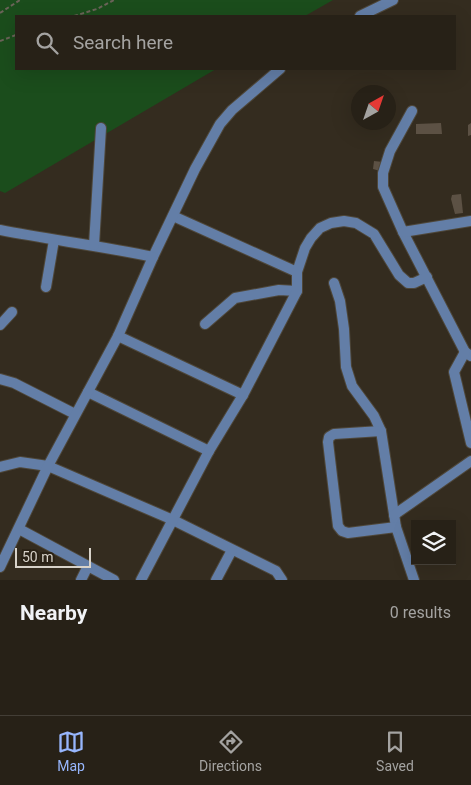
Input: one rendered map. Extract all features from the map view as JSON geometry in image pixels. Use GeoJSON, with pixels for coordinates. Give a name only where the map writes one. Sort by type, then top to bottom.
{"type":"FeatureCollection","features":[{"type":"Feature","properties":{"kind":"street"},"geometry":{"type":"LineString","coordinates":[[362,15],[393,0]]}},
{"type":"Feature","properties":{"kind":"street"},"geometry":{"type":"LineString","coordinates":[[0,567],[48,466],[118,336],[195,169],[220,124],[232,110],[279,70]]}},
{"type":"Feature","properties":{"kind":"street"},"geometry":{"type":"LineString","coordinates":[[412,111],[390,151],[383,173],[383,188],[403,232],[468,354],[454,372],[471,443]]}},
{"type":"Feature","properties":{"kind":"street"},"geometry":{"type":"LineString","coordinates":[[94,245],[101,128]]}},
{"type":"Feature","properties":{"kind":"street"},"geometry":{"type":"LineString","coordinates":[[173,216],[297,272]]}},
{"type":"Feature","properties":{"kind":"street"},"geometry":{"type":"LineString","coordinates":[[141,580],[210,451],[243,395],[297,291],[297,272],[305,248],[320,228],[331,223],[344,221],[356,223],[374,234],[399,275],[408,283],[414,283],[427,277]]}},
{"type":"Feature","properties":{"kind":"street"},"geometry":{"type":"LineString","coordinates":[[403,232],[471,221]]}},
{"type":"Feature","properties":{"kind":"street"},"geometry":{"type":"LineString","coordinates":[[0,230],[94,245],[153,257]]}},
{"type":"Feature","properties":{"kind":"street"},"geometry":{"type":"LineString","coordinates":[[46,287],[54,240]]}},
{"type":"Feature","properties":{"kind":"street"},"geometry":{"type":"LineString","coordinates":[[334,283],[340,301],[346,367],[352,386],[374,416],[381,431],[396,527],[414,580]]}},
{"type":"Feature","properties":{"kind":"street"},"geometry":{"type":"LineString","coordinates":[[206,324],[235,298],[279,290],[297,291]]}},
{"type":"Feature","properties":{"kind":"street"},"geometry":{"type":"LineString","coordinates":[[0,325],[12,312]]}},
{"type":"Feature","properties":{"kind":"street"},"geometry":{"type":"LineString","coordinates":[[118,336],[243,395]]}},
{"type":"Feature","properties":{"kind":"street"},"geometry":{"type":"LineString","coordinates":[[0,378],[14,383],[75,414]]}},
{"type":"Feature","properties":{"kind":"street"},"geometry":{"type":"LineString","coordinates":[[88,392],[210,451]]}},
{"type":"Feature","properties":{"kind":"street"},"geometry":{"type":"LineString","coordinates":[[381,431],[334,434],[329,437],[338,526],[342,531],[348,533],[396,527]]}},
{"type":"Feature","properties":{"kind":"street"},"geometry":{"type":"LineString","coordinates":[[394,515],[471,461]]}},
{"type":"Feature","properties":{"kind":"street"},"geometry":{"type":"LineString","coordinates":[[0,466],[20,462],[48,466],[173,520],[276,571],[282,580]]}},
{"type":"Feature","properties":{"kind":"street"},"geometry":{"type":"LineString","coordinates":[[19,529],[114,580]]}},
{"type":"Feature","properties":{"kind":"street"},"geometry":{"type":"LineString","coordinates":[[216,580],[232,550]]}},
{"type":"Feature","properties":{"kind":"street"},"geometry":{"type":"LineString","coordinates":[[81,580],[88,566]]}},
{"type":"Feature","properties":{"kind":"path"},"geometry":{"type":"LineString","coordinates":[[0,13],[20,0]]}},
{"type":"Feature","properties":{"kind":"path"},"geometry":{"type":"LineString","coordinates":[[77,15],[97,9],[114,0]]}},
{"type":"Feature","properties":{"kind":"path"},"geometry":{"type":"LineString","coordinates":[[0,41],[15,35]]}},
{"type":"Feature","properties":{"kind":"green space"},"geometry":{"type":"Polygon","coordinates":[[[0,0],[333,0],[307,15],[15,15],[15,70],[214,70],[5,193],[0,191],[0,0]]]}},
{"type":"Feature","properties":{"kind":"building"},"geometry":{"type":"Polygon","coordinates":[[[441,123],[442,134],[416,134],[416,124],[441,123]]]}},
{"type":"Feature","properties":{"kind":"building"},"geometry":{"type":"Polygon","coordinates":[[[471,123],[471,135],[468,136],[468,125],[471,123]]]}},
{"type":"Feature","properties":{"kind":"building"},"geometry":{"type":"Polygon","coordinates":[[[374,161],[383,162],[380,171],[373,169],[374,161]]]}},
{"type":"Feature","properties":{"kind":"building"},"geometry":{"type":"Polygon","coordinates":[[[461,194],[463,213],[455,214],[451,199],[452,195],[461,194]]]}}]}
